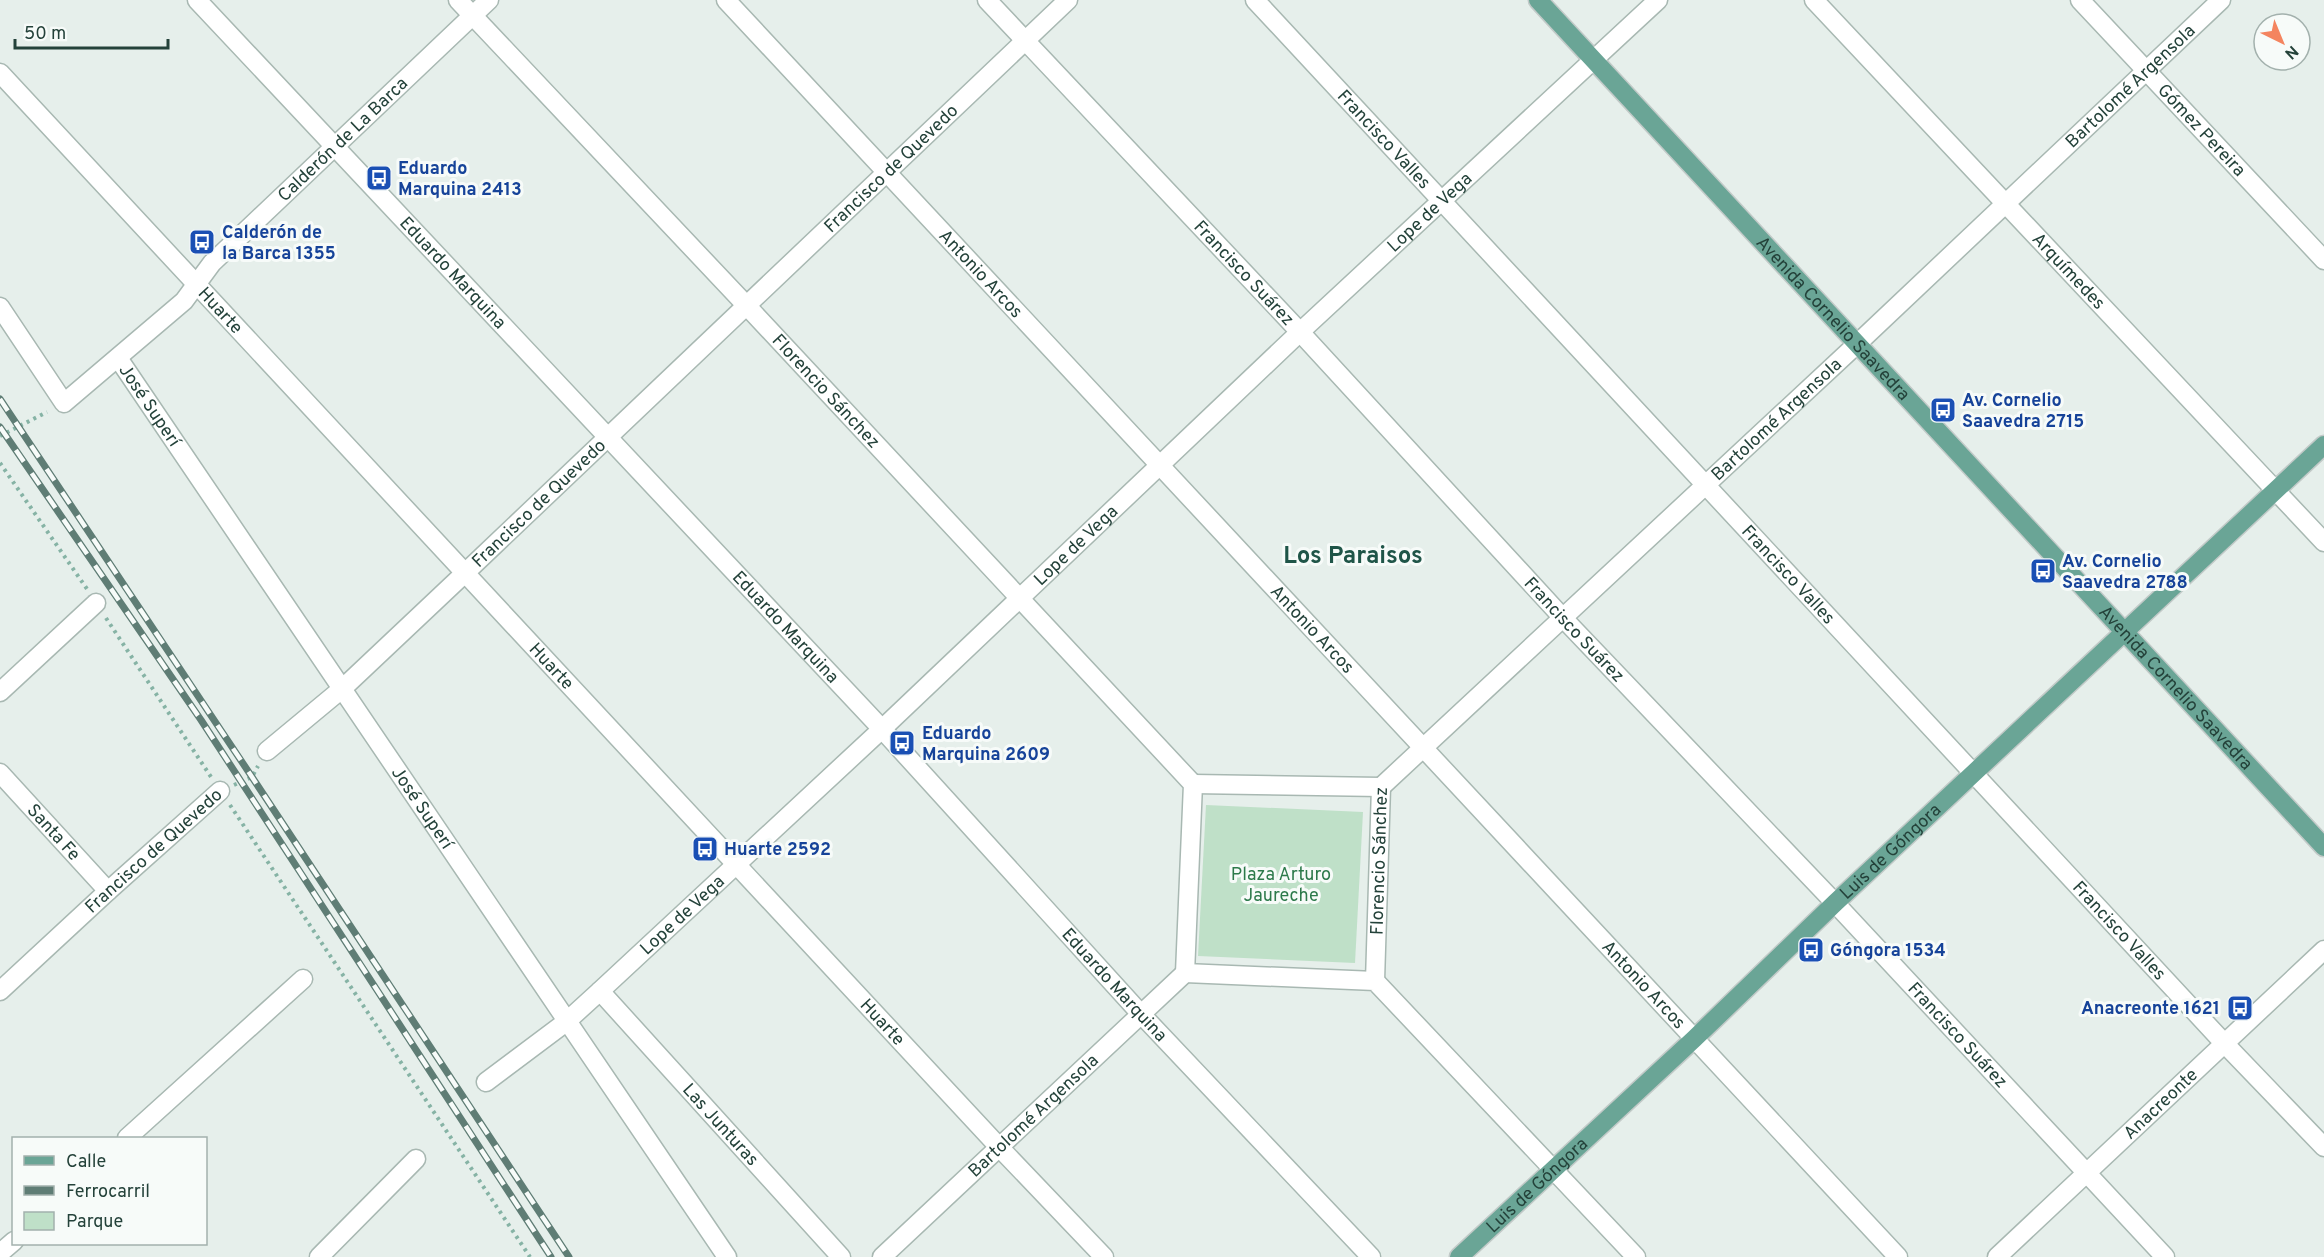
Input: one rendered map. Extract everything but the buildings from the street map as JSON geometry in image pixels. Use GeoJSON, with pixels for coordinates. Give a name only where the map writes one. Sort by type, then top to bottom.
{"type":"FeatureCollection","features":[{"type":"Feature","properties":{"kind":"main road","name":"Avenida Cornelio Saavedra"},"geometry":{"type":"LineString","coordinates":[[1538,0],[2324,847]]}},
{"type":"Feature","properties":{"kind":"main road","name":"Luis de Góngora"},"geometry":{"type":"LineString","coordinates":[[1459,1257],[1694,1039],[1835,903],[2324,445]]}},
{"type":"Feature","properties":{"kind":"street","name":"Eduardo Marquina"},"geometry":{"type":"LineString","coordinates":[[197,0],[882,729],[1140,1013],[1371,1257]]}},
{"type":"Feature","properties":{"kind":"street","name":"Florencio Sánchez"},"geometry":{"type":"LineString","coordinates":[[458,0],[746,304],[1193,784],[1381,787],[1375,981]]}},
{"type":"Feature","properties":{"kind":"street","name":"Calderón de La Barca"},"geometry":{"type":"LineString","coordinates":[[64,403],[184,302],[212,263],[489,0]]}},
{"type":"Feature","properties":{"kind":"street","name":"Antonio Arcos"},"geometry":{"type":"LineString","coordinates":[[726,0],[1898,1257]]}},
{"type":"Feature","properties":{"kind":"street","name":"Francisco Suárez"},"geometry":{"type":"LineString","coordinates":[[987,0],[1300,332],[1563,618],[1835,903],[2165,1257]]}},
{"type":"Feature","properties":{"kind":"street","name":"Francisco de Quevedo"},"geometry":{"type":"LineString","coordinates":[[267,751],[343,688],[1068,0]]}},
{"type":"Feature","properties":{"kind":"street","name":"Francisco Valles"},"geometry":{"type":"LineString","coordinates":[[1256,0],[2224,1043],[2324,1147]]}},
{"type":"Feature","properties":{"kind":"street","name":"Lope de Vega"},"geometry":{"type":"LineString","coordinates":[[486,1082],[566,1022],[738,864],[1300,332],[1658,0]]}},
{"type":"Feature","properties":{"kind":"street","name":"Arquímedes"},"geometry":{"type":"LineString","coordinates":[[1815,0],[2324,542]]}},
{"type":"Feature","properties":{"kind":"street","name":"Gómez Pereira"},"geometry":{"type":"LineString","coordinates":[[2080,0],[2324,260]]}},
{"type":"Feature","properties":{"kind":"street","name":"Bartolomé Argensola"},"geometry":{"type":"LineString","coordinates":[[1381,787],[1857,344],[2221,0]]}},
{"type":"Feature","properties":{"kind":"street","name":"Huarte"},"geometry":{"type":"LineString","coordinates":[[0,73],[1104,1257]]}},
{"type":"Feature","properties":{"kind":"street"},"geometry":{"type":"LineString","coordinates":[[0,307],[64,403]]}},
{"type":"Feature","properties":{"kind":"street","name":"José Superí"},"geometry":{"type":"LineString","coordinates":[[118,358],[727,1257]]}},
{"type":"Feature","properties":{"kind":"street"},"geometry":{"type":"LineString","coordinates":[[0,692],[96,603]]}},
{"type":"Feature","properties":{"kind":"street","name":"Santa Fe"},"geometry":{"type":"LineString","coordinates":[[0,773],[108,891]]}},
{"type":"Feature","properties":{"kind":"street"},"geometry":{"type":"LineString","coordinates":[[1193,784],[1185,973],[1375,981],[1636,1257]]}},
{"type":"Feature","properties":{"kind":"street","name":"Francisco de Quevedo"},"geometry":{"type":"LineString","coordinates":[[0,991],[220,791]]}},
{"type":"Feature","properties":{"kind":"street","name":"Anacreonte"},"geometry":{"type":"LineString","coordinates":[[1996,1257],[2324,950]]}},
{"type":"Feature","properties":{"kind":"street","name":"Bartolomé Argensola"},"geometry":{"type":"LineString","coordinates":[[882,1257],[1185,973]]}},
{"type":"Feature","properties":{"kind":"street"},"geometry":{"type":"LineString","coordinates":[[128,1137],[303,979]]}},
{"type":"Feature","properties":{"kind":"street","name":"Las Junturas"},"geometry":{"type":"LineString","coordinates":[[600,991],[841,1257]]}},
{"type":"Feature","properties":{"kind":"street"},"geometry":{"type":"LineString","coordinates":[[327,1254],[416,1159]]}},
{"type":"Feature","properties":{"kind":"street"},"geometry":{"type":"LineString","coordinates":[[0,1253],[12,1243]]}},
{"type":"Feature","properties":{"kind":"path"},"geometry":{"type":"LineString","coordinates":[[0,436],[64,403]]}},
{"type":"Feature","properties":{"kind":"path"},"geometry":{"type":"LineString","coordinates":[[0,463],[96,603],[530,1257]]}},
{"type":"Feature","properties":{"kind":"path","name":"Francisco de Quevedo"},"geometry":{"type":"LineString","coordinates":[[220,791],[252,777],[267,751]]}},
{"type":"Feature","properties":{"kind":"green space","name":"Plaza Arturo Jaureche"},"geometry":{"type":"Polygon","coordinates":[[[1206,805],[1363,812],[1355,963],[1198,956],[1206,805]]]}},
{"type":"Feature","properties":{"kind":"railway"},"geometry":{"type":"LineString","coordinates":[[0,399],[569,1257]]}},
{"type":"Feature","properties":{"kind":"railway"},"geometry":{"type":"LineString","coordinates":[[0,427],[201,720],[551,1257]]}},
{"type":"Feature","properties":{"kind":"place","name":"Eduardo Marquina 2413"},"geometry":{"type":"Point","coordinates":[379,178]}},
{"type":"Feature","properties":{"kind":"place","name":"Calderón de la Barca 1355"},"geometry":{"type":"Point","coordinates":[202,242]}},
{"type":"Feature","properties":{"kind":"place","name":"Av. Cornelio Saavedra 2715"},"geometry":{"type":"Point","coordinates":[1943,410]}},
{"type":"Feature","properties":{"kind":"place","name":"Av. Cornelio Saavedra 2788"},"geometry":{"type":"Point","coordinates":[2043,571]}},
{"type":"Feature","properties":{"kind":"place","name":"Eduardo Marquina 2609"},"geometry":{"type":"Point","coordinates":[902,743]}},
{"type":"Feature","properties":{"kind":"place","name":"Huarte 2592"},"geometry":{"type":"Point","coordinates":[705,849]}},
{"type":"Feature","properties":{"kind":"place","name":"Góngora 1534"},"geometry":{"type":"Point","coordinates":[1811,950]}},
{"type":"Feature","properties":{"kind":"place","name":"Anacreonte 1621"},"geometry":{"type":"Point","coordinates":[2240,1008]}},
{"type":"Feature","properties":{"kind":"district","name":"Los Paraisos"},"geometry":{"type":"Point","coordinates":[1353,555]}}]}
